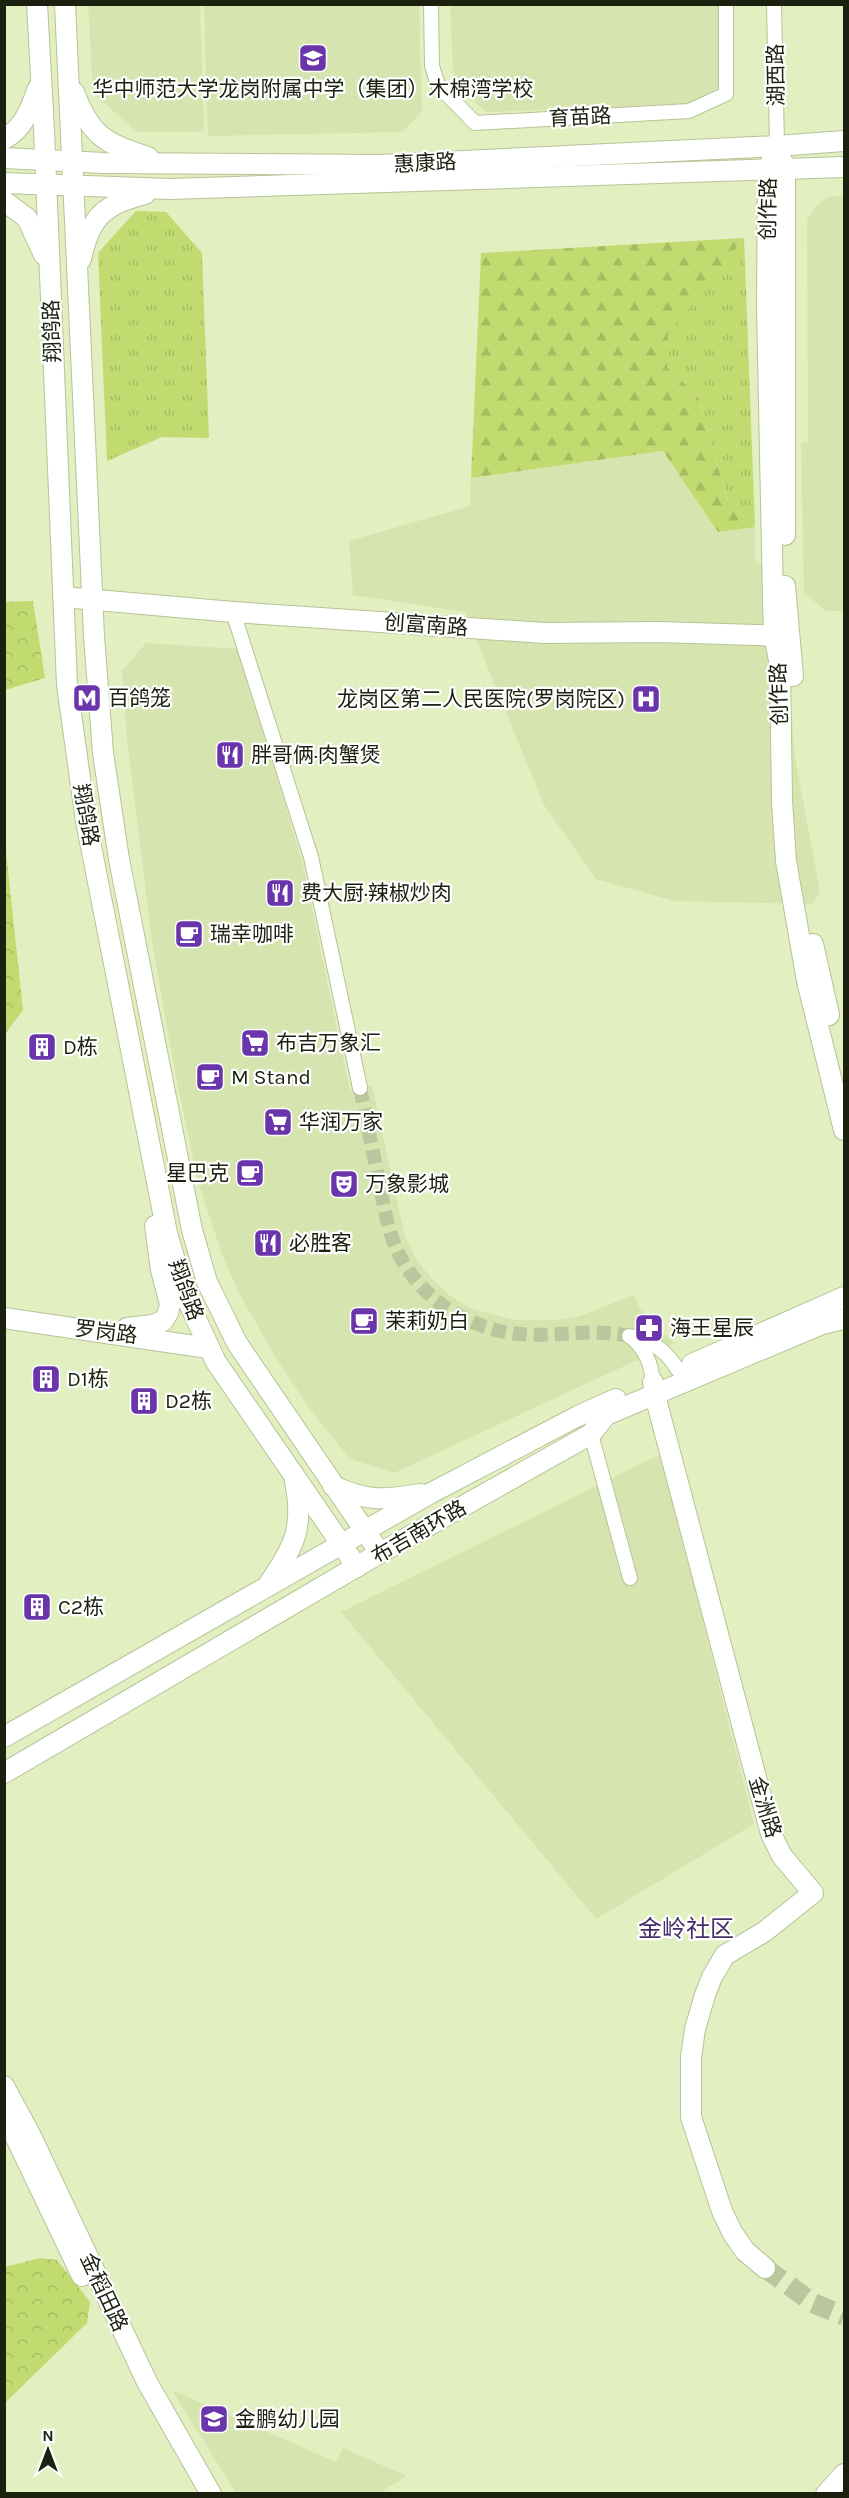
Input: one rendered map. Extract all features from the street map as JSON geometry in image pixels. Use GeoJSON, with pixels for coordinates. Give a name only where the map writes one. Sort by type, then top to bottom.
{"type":"FeatureCollection","features":[{"type":"Feature","properties":{"kind":"street","name":"翔鸽路"},"geometry":{"type":"LineString","coordinates":[[37,4],[67,685],[79,781],[158,1187],[185,1294],[208,1348],[234,1391],[357,1567]]}},
{"type":"Feature","properties":{"kind":"street","name":"翔鸽路"},"geometry":{"type":"LineString","coordinates":[[65,4],[92,598],[103,753],[126,894],[194,1240],[207,1282],[237,1343],[380,1553]]}},
{"type":"Feature","properties":{"kind":"street","name":"育苗路"},"geometry":{"type":"LineString","coordinates":[[431,4],[432,66],[438,86],[475,123],[689,111],[726,94],[726,4]]}},
{"type":"Feature","properties":{"kind":"street","name":"湖西路"},"geometry":{"type":"LineString","coordinates":[[774,4],[777,146]]}},
{"type":"Feature","properties":{"kind":"street"},"geometry":{"type":"LineString","coordinates":[[69,72],[84,117],[101,138],[114,146],[177,164]]}},
{"type":"Feature","properties":{"kind":"street"},"geometry":{"type":"LineString","coordinates":[[4,139],[20,127],[26,119],[41,73]]}},
{"type":"Feature","properties":{"kind":"street","name":"惠康路"},"geometry":{"type":"LineString","coordinates":[[4,158],[177,164],[380,165],[844,141]]}},
{"type":"Feature","properties":{"kind":"street","name":"创作路"},"geometry":{"type":"LineString","coordinates":[[777,146],[785,588],[782,636],[793,673],[796,836],[814,980],[844,1130]]}},
{"type":"Feature","properties":{"kind":"street","name":"惠康路"},"geometry":{"type":"LineString","coordinates":[[4,183],[170,189],[602,173],[844,167]]}},
{"type":"Feature","properties":{"kind":"street"},"geometry":{"type":"LineString","coordinates":[[77,285],[83,246],[97,216],[120,201],[170,189]]}},
{"type":"Feature","properties":{"kind":"street"},"geometry":{"type":"LineString","coordinates":[[4,201],[27,218],[40,242],[50,278]]}},
{"type":"Feature","properties":{"kind":"street","name":"创富南路"},"geometry":{"type":"LineString","coordinates":[[63,597],[233,612],[544,633],[658,632],[782,636]]}},
{"type":"Feature","properties":{"kind":"street"},"geometry":{"type":"LineString","coordinates":[[233,612],[311,857],[360,1088]]}},
{"type":"Feature","properties":{"kind":"street","name":"创作路"},"geometry":{"type":"LineString","coordinates":[[814,980],[844,1076]]}},
{"type":"Feature","properties":{"kind":"street"},"geometry":{"type":"LineString","coordinates":[[100,1332],[152,1325],[163,1320],[168,1313],[170,1304],[161,1270],[154,1219],[158,1187]]}},
{"type":"Feature","properties":{"kind":"street","name":"布吉南环路"},"geometry":{"type":"LineString","coordinates":[[4,1773],[380,1553],[591,1434],[606,1415],[654,1388],[678,1370],[843,1297]]}},
{"type":"Feature","properties":{"kind":"street","name":"罗岗路"},"geometry":{"type":"LineString","coordinates":[[4,1318],[208,1348]]}},
{"type":"Feature","properties":{"kind":"street","name":"布吉南环路"},"geometry":{"type":"LineString","coordinates":[[4,1737],[430,1493],[578,1416],[822,1324],[844,1319]]}},
{"type":"Feature","properties":{"kind":"street"},"geometry":{"type":"LineString","coordinates":[[654,1388],[652,1367],[647,1354],[629,1336],[645,1339],[659,1346],[678,1370]]}},
{"type":"Feature","properties":{"kind":"street","name":"金洲路"},"geometry":{"type":"LineString","coordinates":[[654,1388],[771,1834],[782,1856],[813,1893],[764,1932],[725,1956],[712,1977],[705,1995],[695,2029],[691,2057],[691,2117],[722,2211],[745,2251],[765,2268]]}},
{"type":"Feature","properties":{"kind":"street"},"geometry":{"type":"LineString","coordinates":[[591,1434],[630,1578]]}},
{"type":"Feature","properties":{"kind":"street"},"geometry":{"type":"LineString","coordinates":[[266,1588],[292,1549],[297,1534],[298,1498],[294,1476]]}},
{"type":"Feature","properties":{"kind":"street"},"geometry":{"type":"LineString","coordinates":[[333,1486],[379,1500],[430,1493]]}},
{"type":"Feature","properties":{"kind":"street","name":"金稻田路"},"geometry":{"type":"LineString","coordinates":[[4,2086],[30,2134],[147,2382],[212,2493]]}},
{"type":"Feature","properties":{"kind":"street","name":"金稻田路"},"geometry":{"type":"LineString","coordinates":[[4,2113],[135,2387],[197,2493]]}},
{"type":"Feature","properties":{"kind":"street"},"geometry":{"type":"LineString","coordinates":[[826,2493],[844,2474]]}},
{"type":"Feature","properties":{"kind":"shaded area"},"geometry":{"type":"Polygon","coordinates":[[[88,5],[200,5],[204,132],[137,132],[93,93],[88,5]]]}},
{"type":"Feature","properties":{"kind":"shaded area","name":"华中师范大学龙岗附属中学（集团）木棉湾学校"},"geometry":{"type":"Polygon","coordinates":[[[204,5],[419,5],[422,111],[403,132],[208,136],[204,5]]]}},
{"type":"Feature","properties":{"kind":"shaded area"},"geometry":{"type":"Polygon","coordinates":[[[450,5],[719,5],[720,87],[687,105],[486,112],[462,91],[453,71],[450,5]]]}},
{"type":"Feature","properties":{"kind":"shaded area"},"geometry":{"type":"Polygon","coordinates":[[[830,196],[844,196],[844,611],[826,611],[804,593],[801,444],[808,442],[807,220],[817,205],[830,196]]]}},
{"type":"Feature","properties":{"kind":"shaded area","name":"龙岗区第二人民医院(罗岗院区)"},"geometry":{"type":"Polygon","coordinates":[[[663,451],[718,532],[755,527],[755,560],[769,572],[786,642],[795,757],[820,892],[813,904],[674,901],[596,879],[544,805],[465,612],[353,595],[349,541],[470,506],[471,478],[663,451]]]}},
{"type":"Feature","properties":{"kind":"shaded area","name":"布吉万象汇"},"geometry":{"type":"Polygon","coordinates":[[[146,643],[240,649],[303,865],[350,1090],[372,1085],[400,1215],[406,1238],[417,1260],[449,1295],[470,1308],[514,1320],[559,1320],[580,1316],[634,1295],[640,1309],[674,1343],[394,1473],[350,1459],[310,1409],[274,1355],[239,1293],[223,1257],[198,1182],[176,1077],[152,942],[127,739],[122,671],[146,643]]]}},
{"type":"Feature","properties":{"kind":"shaded area"},"geometry":{"type":"Polygon","coordinates":[[[661,1454],[754,1824],[596,1919],[341,1612],[661,1454]]]}},
{"type":"Feature","properties":{"kind":"shaded area","name":"金鹏幼儿园"},"geometry":{"type":"Polygon","coordinates":[[[172,2390],[336,2462],[343,2448],[407,2476],[379,2493],[236,2493],[172,2390]]]}},
{"type":"Feature","properties":{"kind":"green space"},"geometry":{"type":"Polygon","coordinates":[[[136,211],[166,212],[202,253],[209,438],[162,437],[107,461],[98,253],[136,211]]]}},
{"type":"Feature","properties":{"kind":"green space"},"geometry":{"type":"Polygon","coordinates":[[[744,238],[755,527],[728,502],[698,396],[667,367],[667,335],[744,238]]]}},
{"type":"Feature","properties":{"kind":"green space"},"geometry":{"type":"Polygon","coordinates":[[[744,238],[668,335],[667,367],[698,396],[728,502],[755,527],[718,532],[663,451],[471,478],[481,253],[744,238]]]}},
{"type":"Feature","properties":{"kind":"green space"},"geometry":{"type":"Polygon","coordinates":[[[33,601],[45,678],[5,690],[5,602],[33,601]]]}},
{"type":"Feature","properties":{"kind":"green space"},"geometry":{"type":"Polygon","coordinates":[[[5,842],[23,1010],[4,1034],[5,842]]]}},
{"type":"Feature","properties":{"kind":"green space"},"geometry":{"type":"Polygon","coordinates":[[[40,2258],[57,2260],[90,2302],[87,2323],[5,2403],[5,2267],[40,2258]]]}},
{"type":"Feature","properties":{"kind":"tunnel"},"geometry":{"type":"LineString","coordinates":[[360,1088],[391,1235],[413,1277],[440,1304],[474,1323],[511,1333],[540,1335],[598,1333],[629,1336]]}},
{"type":"Feature","properties":{"kind":"tunnel"},"geometry":{"type":"LineString","coordinates":[[765,2268],[813,2303],[844,2316]]}},
{"type":"Feature","properties":{"kind":"place","name":"华中师范大学龙岗附属中学（集团）木棉湾学校"},"geometry":{"type":"Point","coordinates":[313,58]}},
{"type":"Feature","properties":{"kind":"place","name":"百鸽笼"},"geometry":{"type":"Point","coordinates":[87,698]}},
{"type":"Feature","properties":{"kind":"place","name":"龙岗区第二人民医院(罗岗院区)"},"geometry":{"type":"Point","coordinates":[646,699]}},
{"type":"Feature","properties":{"kind":"place","name":"胖哥俩·肉蟹煲"},"geometry":{"type":"Point","coordinates":[230,755]}},
{"type":"Feature","properties":{"kind":"place","name":"费大厨·辣椒炒肉"},"geometry":{"type":"Point","coordinates":[280,893]}},
{"type":"Feature","properties":{"kind":"place","name":"瑞幸咖啡"},"geometry":{"type":"Point","coordinates":[189,934]}},
{"type":"Feature","properties":{"kind":"place","name":"布吉万象汇"},"geometry":{"type":"Point","coordinates":[255,1043]}},
{"type":"Feature","properties":{"kind":"place","name":"D栋"},"geometry":{"type":"Point","coordinates":[42,1047]}},
{"type":"Feature","properties":{"kind":"place","name":"M Stand"},"geometry":{"type":"Point","coordinates":[210,1077]}},
{"type":"Feature","properties":{"kind":"place","name":"华润万家"},"geometry":{"type":"Point","coordinates":[278,1122]}},
{"type":"Feature","properties":{"kind":"place","name":"星巴克"},"geometry":{"type":"Point","coordinates":[250,1173]}},
{"type":"Feature","properties":{"kind":"place","name":"万象影城"},"geometry":{"type":"Point","coordinates":[344,1184]}},
{"type":"Feature","properties":{"kind":"place","name":"必胜客"},"geometry":{"type":"Point","coordinates":[268,1243]}},
{"type":"Feature","properties":{"kind":"place","name":"茉莉奶白"},"geometry":{"type":"Point","coordinates":[364,1321]}},
{"type":"Feature","properties":{"kind":"place","name":"海王星辰"},"geometry":{"type":"Point","coordinates":[649,1328]}},
{"type":"Feature","properties":{"kind":"place","name":"D1栋"},"geometry":{"type":"Point","coordinates":[46,1379]}},
{"type":"Feature","properties":{"kind":"place","name":"D2栋"},"geometry":{"type":"Point","coordinates":[144,1401]}},
{"type":"Feature","properties":{"kind":"place","name":"C2栋"},"geometry":{"type":"Point","coordinates":[37,1607]}},
{"type":"Feature","properties":{"kind":"place","name":"金鹏幼儿园"},"geometry":{"type":"Point","coordinates":[214,2419]}},
{"type":"Feature","properties":{"kind":"district","name":"金岭社区"},"geometry":{"type":"Point","coordinates":[686,1929]}}]}
